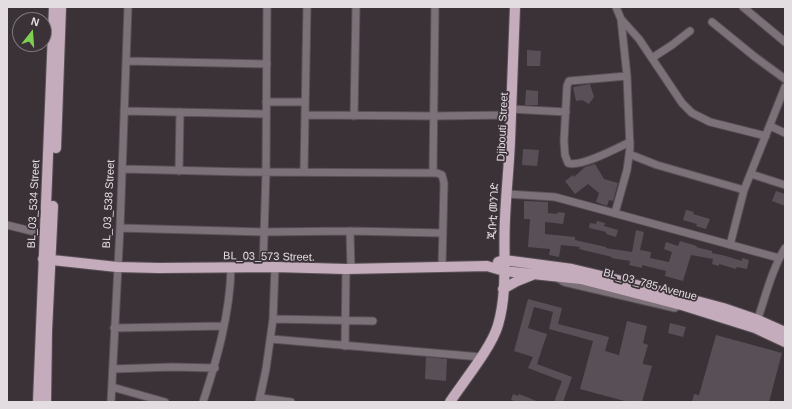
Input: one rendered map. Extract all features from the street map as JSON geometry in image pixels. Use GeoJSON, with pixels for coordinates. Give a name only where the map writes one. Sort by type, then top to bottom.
{"type":"FeatureCollection","features":[{"type":"Feature","properties":{"kind":"main road","name":"BL_03_534 Street"},"geometry":{"type":"LineString","coordinates":[[53,123],[54,7]]}},
{"type":"Feature","properties":{"kind":"main road","name":"BL_03_534 Street"},"geometry":{"type":"LineString","coordinates":[[38,402],[43,387],[47,330],[48,235],[53,123],[61,7]]}},
{"type":"Feature","properties":{"kind":"main road"},"geometry":{"type":"LineString","coordinates":[[513,111],[515,7]]}},
{"type":"Feature","properties":{"kind":"main road","name":"Djibouti Street"},"geometry":{"type":"LineString","coordinates":[[506,253],[513,111],[521,7]]}},
{"type":"Feature","properties":{"kind":"main road"},"geometry":{"type":"LineString","coordinates":[[487,266],[506,253]]}},
{"type":"Feature","properties":{"kind":"main road"},"geometry":{"type":"LineString","coordinates":[[454,402],[501,332],[506,287],[506,253]]}},
{"type":"Feature","properties":{"kind":"main road","name":"BL_03_785 Avenue"},"geometry":{"type":"LineString","coordinates":[[506,253],[527,263],[580,271],[723,308],[756,324],[785,342]]}},
{"type":"Feature","properties":{"kind":"main road","name":"BL_03_573 Street."},"geometry":{"type":"LineString","coordinates":[[47,260],[117,267],[275,267],[349,269],[487,266]]}},
{"type":"Feature","properties":{"kind":"main road","name":"BL_03_785 Avenue"},"geometry":{"type":"LineString","coordinates":[[487,266],[506,271],[555,275],[581,279],[785,332]]}},
{"type":"Feature","properties":{"kind":"main road"},"geometry":{"type":"LineString","coordinates":[[506,287],[535,274]]}},
{"type":"Feature","properties":{"kind":"main road"},"geometry":{"type":"LineString","coordinates":[[450,402],[481,357],[498,327],[506,287]]}},
{"type":"Feature","properties":{"kind":"main road","name":"BL_03_534 Street"},"geometry":{"type":"LineString","coordinates":[[43,387],[46,402]]}},
{"type":"Feature","properties":{"kind":"street","name":"BL_03_538 Street"},"geometry":{"type":"LineString","coordinates":[[111,402],[120,228],[128,7]]}},
{"type":"Feature","properties":{"kind":"street"},"geometry":{"type":"LineString","coordinates":[[263,268],[266,172],[267,7]]}},
{"type":"Feature","properties":{"kind":"street"},"geometry":{"type":"LineString","coordinates":[[304,171],[307,7]]}},
{"type":"Feature","properties":{"kind":"street"},"geometry":{"type":"LineString","coordinates":[[354,116],[356,7]]}},
{"type":"Feature","properties":{"kind":"street"},"geometry":{"type":"LineString","coordinates":[[433,172],[435,7]]}},
{"type":"Feature","properties":{"kind":"street"},"geometry":{"type":"LineString","coordinates":[[615,213],[627,170],[630,142],[627,76],[621,19],[616,7]]}},
{"type":"Feature","properties":{"kind":"street"},"geometry":{"type":"LineString","coordinates":[[743,7],[785,42]]}},
{"type":"Feature","properties":{"kind":"street"},"geometry":{"type":"LineString","coordinates":[[621,19],[632,30],[682,103],[692,113],[710,122],[766,136]]}},
{"type":"Feature","properties":{"kind":"street"},"geometry":{"type":"LineString","coordinates":[[712,22],[785,79]]}},
{"type":"Feature","properties":{"kind":"street"},"geometry":{"type":"LineString","coordinates":[[652,58],[690,32]]}},
{"type":"Feature","properties":{"kind":"street"},"geometry":{"type":"LineString","coordinates":[[126,61],[267,64]]}},
{"type":"Feature","properties":{"kind":"street"},"geometry":{"type":"LineString","coordinates":[[627,76],[569,81],[567,86],[564,141],[565,155],[568,163],[581,163],[630,142]]}},
{"type":"Feature","properties":{"kind":"street"},"geometry":{"type":"LineString","coordinates":[[730,245],[744,190],[785,87]]}},
{"type":"Feature","properties":{"kind":"street"},"geometry":{"type":"LineString","coordinates":[[266,102],[306,102]]}},
{"type":"Feature","properties":{"kind":"street"},"geometry":{"type":"LineString","coordinates":[[124,111],[266,114]]}},
{"type":"Feature","properties":{"kind":"street"},"geometry":{"type":"LineString","coordinates":[[305,115],[434,116],[513,111],[566,112]]}},
{"type":"Feature","properties":{"kind":"street"},"geometry":{"type":"LineString","coordinates":[[178,170],[180,112]]}},
{"type":"Feature","properties":{"kind":"street"},"geometry":{"type":"LineString","coordinates":[[770,126],[785,133]]}},
{"type":"Feature","properties":{"kind":"street"},"geometry":{"type":"LineString","coordinates":[[629,154],[657,165],[744,190]]}},
{"type":"Feature","properties":{"kind":"street"},"geometry":{"type":"LineString","coordinates":[[122,169],[266,172],[433,172],[442,175],[444,183],[442,267]]}},
{"type":"Feature","properties":{"kind":"street"},"geometry":{"type":"LineString","coordinates":[[750,174],[785,185]]}},
{"type":"Feature","properties":{"kind":"street"},"geometry":{"type":"LineString","coordinates":[[509,194],[555,198],[779,258]]}},
{"type":"Feature","properties":{"kind":"street"},"geometry":{"type":"LineString","coordinates":[[7,225],[48,235]]}},
{"type":"Feature","properties":{"kind":"street"},"geometry":{"type":"LineString","coordinates":[[120,228],[264,232],[350,231],[442,233]]}},
{"type":"Feature","properties":{"kind":"street"},"geometry":{"type":"LineString","coordinates":[[345,346],[350,231]]}},
{"type":"Feature","properties":{"kind":"street"},"geometry":{"type":"LineString","coordinates":[[756,324],[779,258],[785,248]]}},
{"type":"Feature","properties":{"kind":"street"},"geometry":{"type":"LineString","coordinates":[[275,267],[271,339],[260,400],[291,402]]}},
{"type":"Feature","properties":{"kind":"street"},"geometry":{"type":"LineString","coordinates":[[203,402],[215,368],[229,302],[232,268]]}},
{"type":"Feature","properties":{"kind":"street"},"geometry":{"type":"LineString","coordinates":[[273,319],[373,320]]}},
{"type":"Feature","properties":{"kind":"street"},"geometry":{"type":"LineString","coordinates":[[114,328],[224,326]]}},
{"type":"Feature","properties":{"kind":"street"},"geometry":{"type":"LineString","coordinates":[[271,339],[481,357]]}},
{"type":"Feature","properties":{"kind":"street"},"geometry":{"type":"LineString","coordinates":[[113,369],[172,367],[215,368]]}},
{"type":"Feature","properties":{"kind":"street"},"geometry":{"type":"LineString","coordinates":[[112,387],[165,402]]}},
{"type":"Feature","properties":{"kind":"building"},"geometry":{"type":"Polygon","coordinates":[[[527,50],[541,51],[540,66],[527,66],[527,50]]]}},
{"type":"Feature","properties":{"kind":"building"},"geometry":{"type":"Polygon","coordinates":[[[590,84],[594,97],[589,104],[582,100],[576,101],[573,87],[590,84]]]}},
{"type":"Feature","properties":{"kind":"building"},"geometry":{"type":"Polygon","coordinates":[[[526,90],[538,91],[538,105],[525,105],[526,90]]]}},
{"type":"Feature","properties":{"kind":"building"},"geometry":{"type":"Polygon","coordinates":[[[523,149],[539,150],[537,166],[522,165],[523,149]]]}},
{"type":"Feature","properties":{"kind":"building"},"geometry":{"type":"Polygon","coordinates":[[[595,164],[604,179],[618,183],[613,201],[609,200],[607,206],[596,202],[599,193],[588,184],[575,194],[565,181],[573,175],[574,177],[585,167],[595,164]]]}},
{"type":"Feature","properties":{"kind":"building"},"geometry":{"type":"Polygon","coordinates":[[[776,191],[785,194],[785,206],[772,201],[776,191]]]}},
{"type":"Feature","properties":{"kind":"building"},"geometry":{"type":"Polygon","coordinates":[[[524,201],[548,202],[548,213],[565,213],[563,224],[545,222],[545,234],[575,237],[575,240],[606,248],[632,252],[636,230],[644,232],[640,250],[651,252],[650,258],[669,262],[672,252],[664,249],[666,242],[678,246],[680,241],[712,251],[712,253],[742,261],[742,258],[749,260],[747,269],[737,267],[736,269],[719,264],[719,266],[712,264],[713,259],[691,255],[683,281],[665,276],[666,271],[642,265],[642,268],[629,265],[630,261],[611,258],[612,257],[579,249],[580,247],[561,245],[559,257],[549,255],[550,249],[528,247],[530,219],[524,219],[524,201]]]}},
{"type":"Feature","properties":{"kind":"building"},"geometry":{"type":"Polygon","coordinates":[[[686,210],[694,212],[693,214],[710,219],[706,229],[696,226],[697,224],[683,220],[686,210]]]}},
{"type":"Feature","properties":{"kind":"building"},"geometry":{"type":"Polygon","coordinates":[[[597,221],[605,223],[604,226],[618,230],[616,237],[606,234],[606,232],[589,228],[590,223],[596,224],[597,221]]]}},
{"type":"Feature","properties":{"kind":"building"},"geometry":{"type":"Polygon","coordinates":[[[528,299],[562,308],[558,324],[609,337],[605,351],[619,355],[627,321],[647,326],[643,343],[648,345],[643,364],[652,366],[642,402],[628,402],[580,389],[593,341],[549,329],[553,312],[534,307],[528,328],[547,334],[537,364],[572,377],[563,402],[554,402],[562,381],[528,368],[533,357],[514,351],[528,299]]]}},
{"type":"Feature","properties":{"kind":"building"},"geometry":{"type":"Polygon","coordinates":[[[670,323],[686,327],[683,337],[668,333],[670,323]]]}},
{"type":"Feature","properties":{"kind":"building"},"geometry":{"type":"Polygon","coordinates":[[[716,335],[782,353],[769,402],[692,402],[694,394],[699,395],[716,335]]]}},
{"type":"Feature","properties":{"kind":"building"},"geometry":{"type":"Polygon","coordinates":[[[426,357],[447,359],[446,381],[425,379],[426,357]]]}},
{"type":"Feature","properties":{"kind":"building"},"geometry":{"type":"Polygon","coordinates":[[[513,394],[518,396],[519,394],[539,402],[517,402],[511,400],[513,394]]]}}]}
